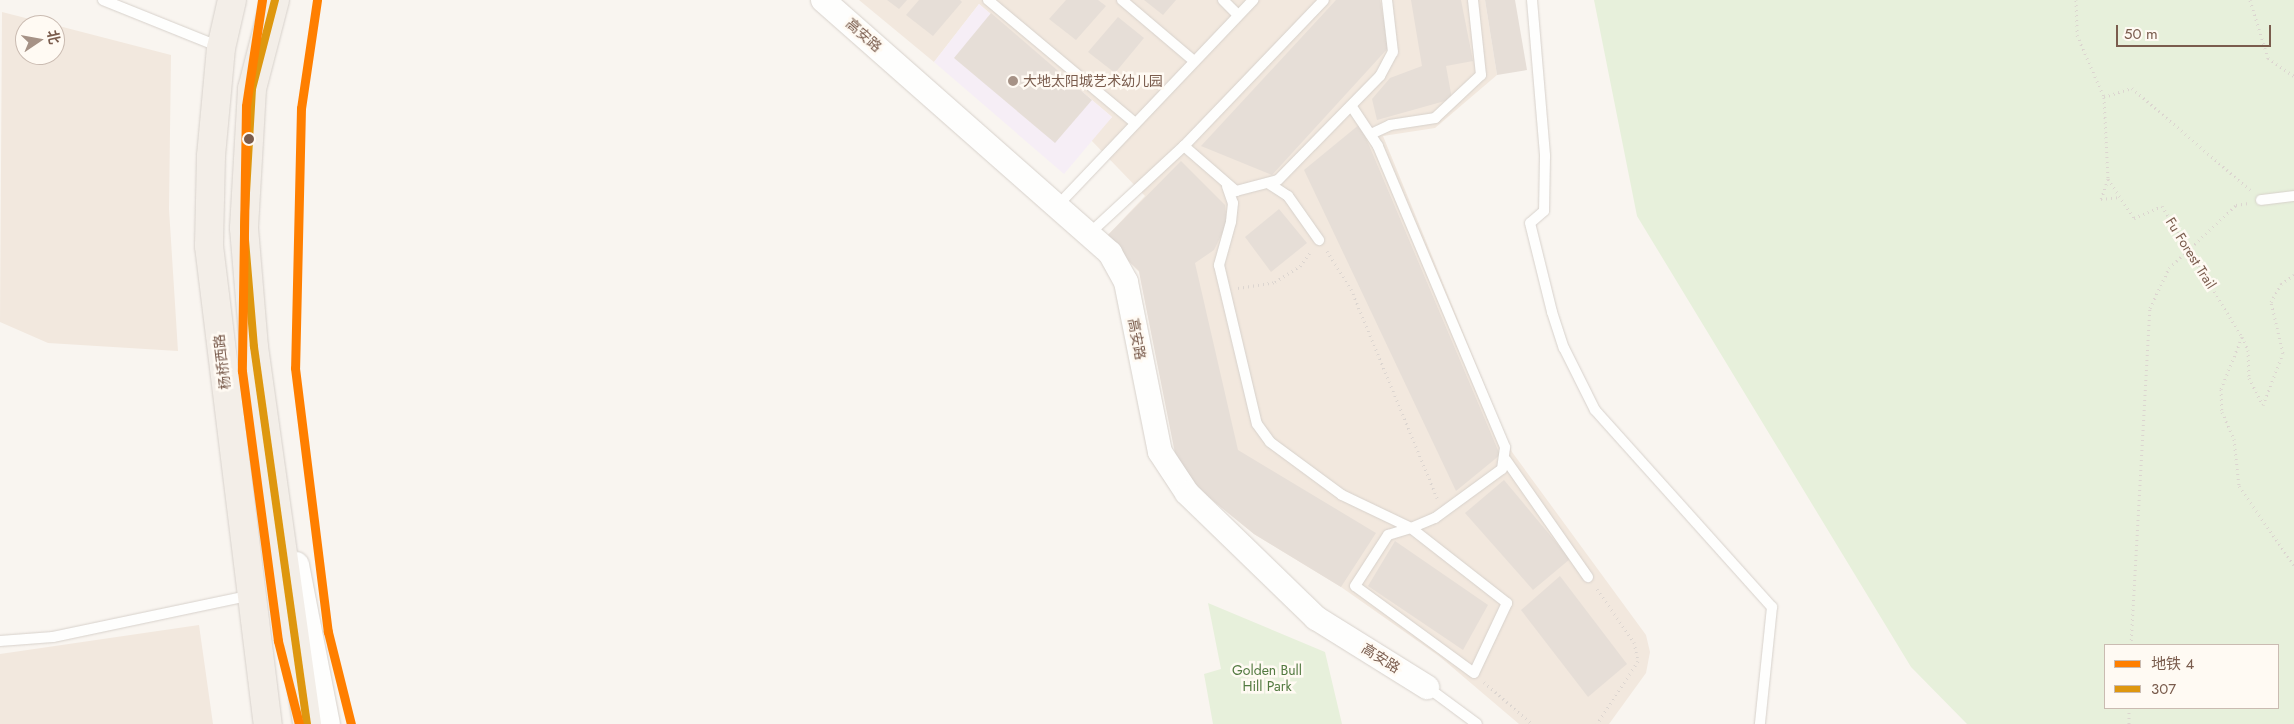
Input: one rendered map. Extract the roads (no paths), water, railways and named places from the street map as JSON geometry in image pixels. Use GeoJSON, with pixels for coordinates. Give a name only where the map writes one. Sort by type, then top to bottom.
{"type":"FeatureCollection","features":[{"type":"Feature","properties":{"kind":"main road","name":"杨桥西路"},"geometry":{"type":"LineString","coordinates":[[232,0],[221,48],[211,156],[209,246],[254,594],[268,724]]}},
{"type":"Feature","properties":{"kind":"main road"},"geometry":{"type":"LineString","coordinates":[[275,0],[252,89],[244,218],[254,347],[273,465],[281,560],[313,723]]}},
{"type":"Feature","properties":{"kind":"street","name":"高安路"},"geometry":{"type":"LineString","coordinates":[[823,0],[1059,204],[1110,252],[1126,282],[1160,452],[1187,493],[1316,618],[1427,687]]}},
{"type":"Feature","properties":{"kind":"lane"},"geometry":{"type":"LineString","coordinates":[[103,0],[221,48]]}},
{"type":"Feature","properties":{"kind":"lane"},"geometry":{"type":"LineString","coordinates":[[988,0],[1135,123]]}},
{"type":"Feature","properties":{"kind":"lane"},"geometry":{"type":"LineString","coordinates":[[1122,0],[1194,61]]}},
{"type":"Feature","properties":{"kind":"lane"},"geometry":{"type":"LineString","coordinates":[[1223,0],[1238,15]]}},
{"type":"Feature","properties":{"kind":"lane"},"geometry":{"type":"LineString","coordinates":[[1059,204],[1253,0]]}},
{"type":"Feature","properties":{"kind":"lane"},"geometry":{"type":"LineString","coordinates":[[1090,232],[1184,146],[1324,0]]}},
{"type":"Feature","properties":{"kind":"lane"},"geometry":{"type":"LineString","coordinates":[[1184,146],[1226,186],[1236,191],[1278,180],[1352,107],[1380,76],[1393,52],[1387,0]]}},
{"type":"Feature","properties":{"kind":"lane"},"geometry":{"type":"LineString","coordinates":[[1372,134],[1390,125],[1435,118],[1476,82],[1481,75],[1473,0]]}},
{"type":"Feature","properties":{"kind":"lane"},"geometry":{"type":"LineString","coordinates":[[1532,0],[1544,211],[1530,223],[1555,321],[1595,410],[1772,607],[1760,724]]}},
{"type":"Feature","properties":{"kind":"lane"},"geometry":{"type":"LineString","coordinates":[[1352,107],[1372,134],[1495,420],[1506,460],[1588,577]]}},
{"type":"Feature","properties":{"kind":"lane"},"geometry":{"type":"LineString","coordinates":[[1268,183],[1288,196],[1320,240]]}},
{"type":"Feature","properties":{"kind":"lane"},"geometry":{"type":"LineString","coordinates":[[1226,186],[1233,202],[1219,265],[1250,402],[1270,442],[1342,495],[1411,528],[1507,603],[1474,673],[1354,586],[1388,535],[1411,528],[1444,512],[1502,469],[1506,460]]}},
{"type":"Feature","properties":{"kind":"lane"},"geometry":{"type":"LineString","coordinates":[[2261,200],[2294,196]]}},
{"type":"Feature","properties":{"kind":"lane"},"geometry":{"type":"LineString","coordinates":[[0,641],[53,637],[254,594]]}},
{"type":"Feature","properties":{"kind":"lane"},"geometry":{"type":"LineString","coordinates":[[1427,687],[1477,724]]}},
{"type":"Feature","properties":{"kind":"metro line","name":"4"},"geometry":{"type":"LineString","coordinates":[[262,0],[246,106],[242,371],[278,641],[299,724]]}},
{"type":"Feature","properties":{"kind":"metro line","name":"4"},"geometry":{"type":"LineString","coordinates":[[317,0],[301,108],[295,368],[328,632],[351,724]]}},
{"type":"Feature","properties":{"kind":"place","name":"大地太阳城艺术幼儿园"},"geometry":{"type":"Point","coordinates":[1013,81]}},
{"type":"Feature","properties":{"kind":"park label","name":"Golden Bull Hill Park"},"geometry":{"type":"Point","coordinates":[1267,678]}}]}
